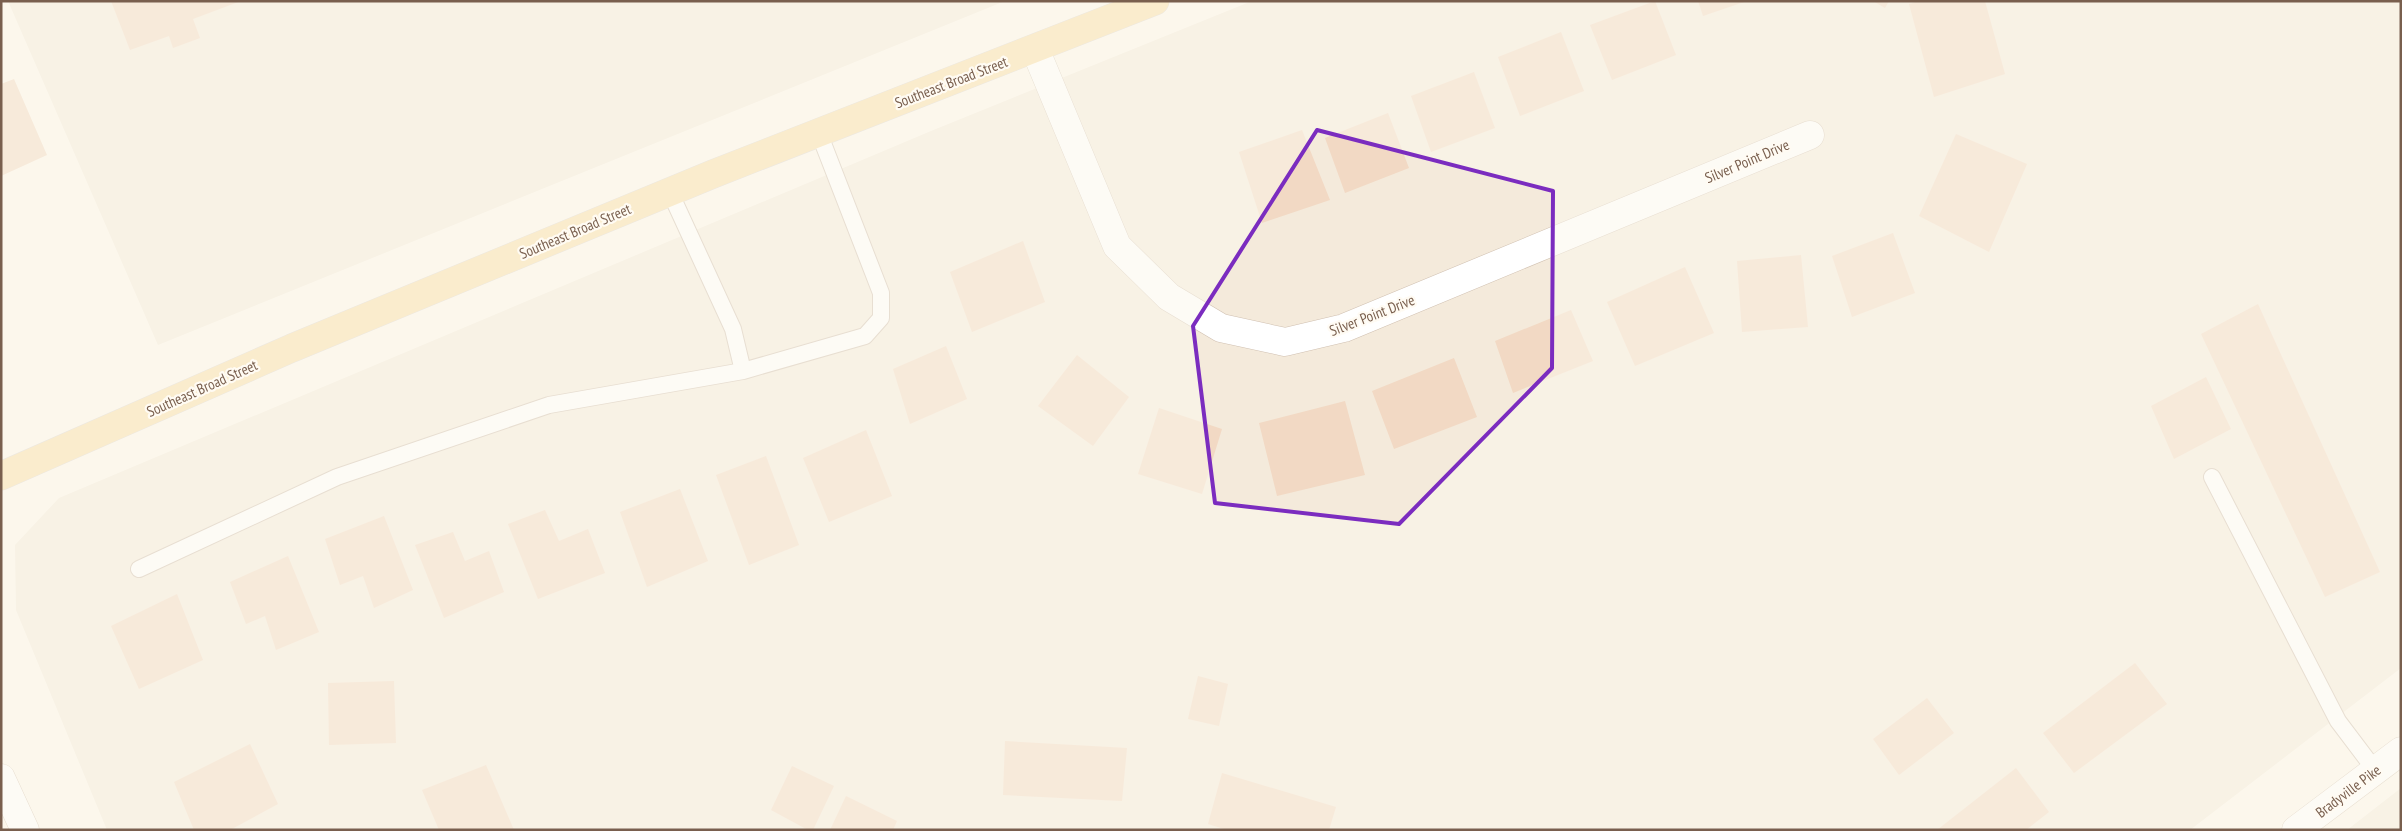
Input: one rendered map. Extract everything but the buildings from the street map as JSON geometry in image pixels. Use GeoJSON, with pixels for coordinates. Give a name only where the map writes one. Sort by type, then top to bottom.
{"type":"FeatureCollection","features":[{"type":"Feature","properties":{"kind":"main road","name":"Southeast Broad Street"},"geometry":{"type":"LineString","coordinates":[[1,476],[292,348],[670,192],[1155,1]]}},
{"type":"Feature","properties":{"kind":"street","name":"Silver Point Drive"},"geometry":{"type":"LineString","coordinates":[[1035,49],[1118,246],[1169,297],[1221,328],[1285,342],[1344,328],[1810,135]]}},
{"type":"Feature","properties":{"kind":"street","name":"Bradyville Pike"},"geometry":{"type":"LineString","coordinates":[[2296,830],[2401,751]]}},
{"type":"Feature","properties":{"kind":"street"},"geometry":{"type":"LineString","coordinates":[[1,778],[25,830]]}},
{"type":"Feature","properties":{"kind":"lane"},"geometry":{"type":"LineString","coordinates":[[139,569],[337,477],[549,405],[743,371],[865,336],[881,318],[881,293],[819,133]]}},
{"type":"Feature","properties":{"kind":"lane"},"geometry":{"type":"LineString","coordinates":[[670,192],[733,329],[743,371]]}},
{"type":"Feature","properties":{"kind":"lane"},"geometry":{"type":"LineString","coordinates":[[2212,477],[2338,720],[2375,770]]}},
{"type":"Feature","properties":{"kind":"highlighted area"},"geometry":{"type":"Polygon","coordinates":[[[1317,130],[1553,191],[1552,368],[1399,524],[1215,503],[1193,326],[1317,130]]]}},
{"type":"Feature","properties":{"kind":"shaded area"},"geometry":{"type":"Polygon","coordinates":[[[8,1],[1005,1],[158,345],[8,1]]]}},
{"type":"Feature","properties":{"kind":"shaded area"},"geometry":{"type":"Polygon","coordinates":[[[1252,1],[2401,1],[2401,668],[2190,830],[107,830],[16,610],[15,545],[59,498],[931,131],[1252,1]]]}},
{"type":"Feature","properties":{"kind":"shaded area"},"geometry":{"type":"Polygon","coordinates":[[[2401,788],[2401,830],[2347,830],[2401,788]]]}}]}
